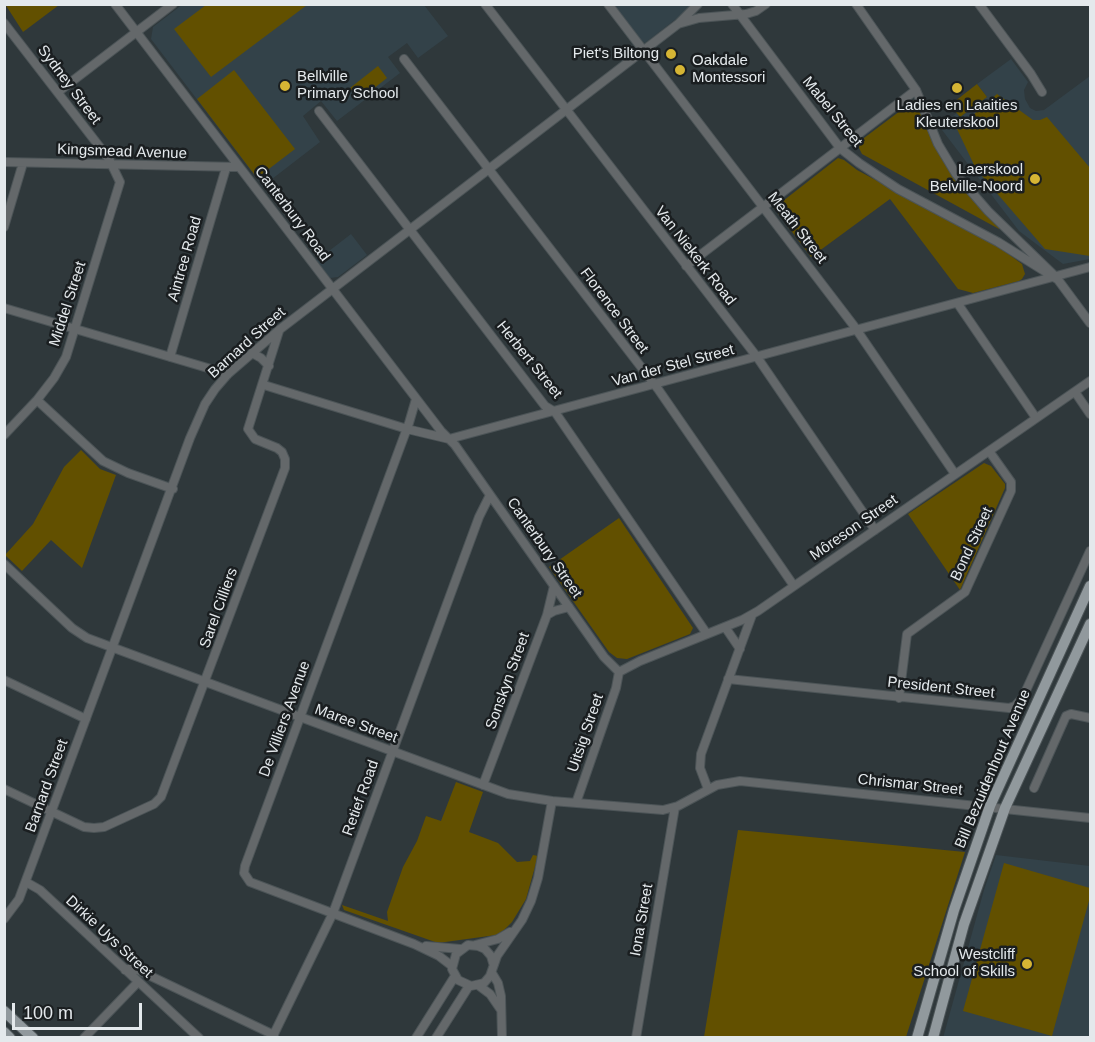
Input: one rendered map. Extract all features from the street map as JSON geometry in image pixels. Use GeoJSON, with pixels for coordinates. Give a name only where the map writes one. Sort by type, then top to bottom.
{"type":"FeatureCollection","features":[{"type":"Feature","properties":{"kind":"main road","name":"Bill Bezuidenhout Avenue"},"geometry":{"type":"LineString","coordinates":[[917,1038],[950,922],[990,806],[1090,586]]}},
{"type":"Feature","properties":{"kind":"main road","name":"Bill Bezuidenhout Avenue"},"geometry":{"type":"LineString","coordinates":[[933,1038],[964,924],[1005,808],[1090,624]]}},
{"type":"Feature","properties":{"kind":"main road"},"geometry":{"type":"LineString","coordinates":[[4,1011],[33,1038]]}},
{"type":"Feature","properties":{"kind":"main road"},"geometry":{"type":"LineString","coordinates":[[4,1032],[10,1038]]}},
{"type":"Feature","properties":{"kind":"street","name":"Canterbury Road"},"geometry":{"type":"LineString","coordinates":[[115,4],[416,399],[449,439]]}},
{"type":"Feature","properties":{"kind":"street"},"geometry":{"type":"LineString","coordinates":[[58,92],[173,4]]}},
{"type":"Feature","properties":{"kind":"street","name":"Van Niekerk Road"},"geometry":{"type":"LineString","coordinates":[[486,4],[757,357],[875,530]]}},
{"type":"Feature","properties":{"kind":"street","name":"Meath Street"},"geometry":{"type":"LineString","coordinates":[[608,4],[857,331],[955,474]]}},
{"type":"Feature","properties":{"kind":"street"},"geometry":{"type":"LineString","coordinates":[[678,24],[698,4]]}},
{"type":"Feature","properties":{"kind":"street","name":"Mabel Street"},"geometry":{"type":"LineString","coordinates":[[732,4],[840,148],[898,189],[998,242],[1057,279]]}},
{"type":"Feature","properties":{"kind":"street","name":"Barnard Street"},"geometry":{"type":"LineString","coordinates":[[4,919],[16,905],[26,882],[190,438],[205,404],[228,374],[279,330],[678,24],[699,18],[755,12],[765,4]]}},
{"type":"Feature","properties":{"kind":"street"},"geometry":{"type":"LineString","coordinates":[[856,4],[916,90],[938,144],[956,174],[988,211],[1057,279],[1090,323]]}},
{"type":"Feature","properties":{"kind":"street"},"geometry":{"type":"LineString","coordinates":[[979,4],[1042,92]]}},
{"type":"Feature","properties":{"kind":"street","name":"Sydney Street"},"geometry":{"type":"LineString","coordinates":[[4,22],[112,165]]}},
{"type":"Feature","properties":{"kind":"street","name":"Florence Street"},"geometry":{"type":"LineString","coordinates":[[404,59],[653,384],[794,586]]}},
{"type":"Feature","properties":{"kind":"street"},"geometry":{"type":"LineString","coordinates":[[686,266],[916,90]]}},
{"type":"Feature","properties":{"kind":"street","name":"Herbert Street"},"geometry":{"type":"LineString","coordinates":[[320,111],[545,406],[555,412],[707,634]]}},
{"type":"Feature","properties":{"kind":"street","name":"Kingsmead Avenue"},"geometry":{"type":"LineString","coordinates":[[4,162],[238,167]]}},
{"type":"Feature","properties":{"kind":"street"},"geometry":{"type":"LineString","coordinates":[[4,227],[23,162]]}},
{"type":"Feature","properties":{"kind":"street","name":"Middel Street"},"geometry":{"type":"LineString","coordinates":[[4,435],[37,400],[66,357],[120,182],[112,165]]}},
{"type":"Feature","properties":{"kind":"street","name":"Aintree Road"},"geometry":{"type":"LineString","coordinates":[[170,357],[226,168]]}},
{"type":"Feature","properties":{"kind":"street","name":"Van der Stel Street"},"geometry":{"type":"LineString","coordinates":[[264,385],[407,429],[449,439],[1057,279],[1090,267]]}},
{"type":"Feature","properties":{"kind":"street"},"geometry":{"type":"LineString","coordinates":[[958,304],[1036,418]]}},
{"type":"Feature","properties":{"kind":"street"},"geometry":{"type":"LineString","coordinates":[[4,308],[228,374]]}},
{"type":"Feature","properties":{"kind":"street","name":"Sarel Cilliers"},"geometry":{"type":"LineString","coordinates":[[4,789],[84,826],[94,828],[104,827],[154,804],[163,794],[285,468],[282,452],[255,439],[248,429],[264,385],[279,330]]}},
{"type":"Feature","properties":{"kind":"street"},"geometry":{"type":"LineString","coordinates":[[252,353],[269,366]]}},
{"type":"Feature","properties":{"kind":"street","name":"Môreson Street"},"geometry":{"type":"LineString","coordinates":[[619,672],[640,661],[752,615],[1090,381]]}},
{"type":"Feature","properties":{"kind":"street"},"geometry":{"type":"LineString","coordinates":[[1075,392],[1090,414]]}},
{"type":"Feature","properties":{"kind":"street","name":"De Villiers Avenue"},"geometry":{"type":"LineString","coordinates":[[416,399],[244,873],[249,882],[414,944],[439,956],[452,966]]}},
{"type":"Feature","properties":{"kind":"street"},"geometry":{"type":"LineString","coordinates":[[37,400],[103,461],[172,489]]}},
{"type":"Feature","properties":{"kind":"street","name":"Canterbury Street"},"geometry":{"type":"LineString","coordinates":[[449,439],[604,657],[619,672]]}},
{"type":"Feature","properties":{"kind":"street","name":"Bond Street"},"geometry":{"type":"LineString","coordinates":[[898,698],[907,634],[965,592],[1012,488],[1011,482],[989,451]]}},
{"type":"Feature","properties":{"kind":"street","name":"Retief Road"},"geometry":{"type":"LineString","coordinates":[[273,1036],[333,914],[479,517],[490,495]]}},
{"type":"Feature","properties":{"kind":"street","name":"President Street"},"geometry":{"type":"LineString","coordinates":[[728,679],[898,698],[1009,708],[1015,706],[1023,697],[1090,551]]}},
{"type":"Feature","properties":{"kind":"street"},"geometry":{"type":"LineString","coordinates":[[4,578],[8,568]]}},
{"type":"Feature","properties":{"kind":"street","name":"Maree Street"},"geometry":{"type":"LineString","coordinates":[[8,568],[77,632],[113,648],[508,794],[552,801],[663,810],[675,807],[708,789],[727,782]]}},
{"type":"Feature","properties":{"kind":"street","name":"Sonskyn Street"},"geometry":{"type":"LineString","coordinates":[[483,785],[547,615],[554,586]]}},
{"type":"Feature","properties":{"kind":"street"},"geometry":{"type":"LineString","coordinates":[[547,615],[563,598]]}},
{"type":"Feature","properties":{"kind":"street"},"geometry":{"type":"LineString","coordinates":[[547,615],[569,607]]}},
{"type":"Feature","properties":{"kind":"street"},"geometry":{"type":"LineString","coordinates":[[708,789],[700,771],[701,754],[752,615]]}},
{"type":"Feature","properties":{"kind":"street"},"geometry":{"type":"LineString","coordinates":[[725,627],[740,649]]}},
{"type":"Feature","properties":{"kind":"street","name":"Uitsig Street"},"geometry":{"type":"LineString","coordinates":[[576,803],[616,688],[619,672]]}},
{"type":"Feature","properties":{"kind":"street"},"geometry":{"type":"LineString","coordinates":[[4,680],[86,719]]}},
{"type":"Feature","properties":{"kind":"street"},"geometry":{"type":"LineString","coordinates":[[1034,788],[1064,719],[1071,714],[1090,718]]}},
{"type":"Feature","properties":{"kind":"street","name":"Chrismar Street"},"geometry":{"type":"LineString","coordinates":[[727,782],[990,806],[1090,818]]}},
{"type":"Feature","properties":{"kind":"street"},"geometry":{"type":"LineString","coordinates":[[436,1038],[474,986],[486,981],[527,910],[534,895],[552,801]]}},
{"type":"Feature","properties":{"kind":"street","name":"Iona Street"},"geometry":{"type":"LineString","coordinates":[[636,1038],[675,807]]}},
{"type":"Feature","properties":{"kind":"street","name":"Dirkie Uys Street"},"geometry":{"type":"LineString","coordinates":[[26,882],[40,890],[199,1038]]}},
{"type":"Feature","properties":{"kind":"street"},"geometry":{"type":"LineString","coordinates":[[501,1010],[490,994],[462,983],[455,976],[452,966],[454,956],[460,949],[498,939],[515,928]]}},
{"type":"Feature","properties":{"kind":"street","name":"De Villiers Avenue"},"geometry":{"type":"LineString","coordinates":[[414,944],[460,949]]}},
{"type":"Feature","properties":{"kind":"street"},"geometry":{"type":"LineString","coordinates":[[474,945],[487,951],[500,992],[502,1038]]}},
{"type":"Feature","properties":{"kind":"street"},"geometry":{"type":"LineString","coordinates":[[125,970],[133,968],[140,971],[273,1036]]}},
{"type":"Feature","properties":{"kind":"street"},"geometry":{"type":"LineString","coordinates":[[416,1038],[455,976]]}},
{"type":"Feature","properties":{"kind":"street"},"geometry":{"type":"LineString","coordinates":[[84,1038],[138,982]]}},
{"type":"Feature","properties":{"kind":"shaded area"},"geometry":{"type":"Polygon","coordinates":[[[5,4],[59,4],[59,5],[23,32],[5,4]]]}},
{"type":"Feature","properties":{"kind":"shaded area","name":"Bellville Primary School"},"geometry":{"type":"Polygon","coordinates":[[[183,4],[424,5],[448,36],[418,58],[407,43],[388,57],[400,73],[337,121],[321,101],[303,116],[320,142],[263,186],[151,39],[153,27],[183,4]]]}},
{"type":"Feature","properties":{"kind":"shaded area"},"geometry":{"type":"Polygon","coordinates":[[[206,5],[307,5],[211,77],[174,29],[206,5]]]}},
{"type":"Feature","properties":{"kind":"shaded area"},"geometry":{"type":"Polygon","coordinates":[[[613,5],[694,5],[645,43],[613,5]]]}},
{"type":"Feature","properties":{"kind":"shaded area","name":"Laerskool Belville-Noord"},"geometry":{"type":"Polygon","coordinates":[[[1011,59],[1028,82],[1024,90],[1025,99],[1030,108],[1036,111],[1044,110],[1090,76],[1090,259],[1063,264],[1019,231],[939,126],[957,113],[960,117],[987,97],[977,84],[1011,59]]]}},
{"type":"Feature","properties":{"kind":"shaded area"},"geometry":{"type":"Polygon","coordinates":[[[378,66],[387,78],[359,100],[350,88],[378,66]]]}},
{"type":"Feature","properties":{"kind":"shaded area"},"geometry":{"type":"Polygon","coordinates":[[[234,70],[295,149],[257,178],[197,99],[234,70]]]}},
{"type":"Feature","properties":{"kind":"shaded area"},"geometry":{"type":"Polygon","coordinates":[[[977,84],[987,97],[960,117],[950,105],[977,84]]]}},
{"type":"Feature","properties":{"kind":"shaded area","name":"Laerskool Belville-Noord"},"geometry":{"type":"Polygon","coordinates":[[[997,94],[1033,120],[1047,117],[1090,168],[1090,256],[1045,249],[976,169],[957,129],[997,94]]]}},
{"type":"Feature","properties":{"kind":"shaded area"},"geometry":{"type":"Polygon","coordinates":[[[916,99],[937,148],[1000,226],[999,229],[862,154],[859,148],[860,141],[916,99]]]}},
{"type":"Feature","properties":{"kind":"shaded area"},"geometry":{"type":"Polygon","coordinates":[[[838,158],[996,245],[1022,264],[1025,274],[1022,279],[973,293],[958,289],[890,199],[811,257],[774,208],[838,158]]]}},
{"type":"Feature","properties":{"kind":"shaded area"},"geometry":{"type":"Polygon","coordinates":[[[351,234],[367,255],[338,277],[330,278],[316,261],[351,234]]]}},
{"type":"Feature","properties":{"kind":"shaded area"},"geometry":{"type":"Polygon","coordinates":[[[81,450],[100,469],[116,475],[82,568],[51,540],[22,571],[5,555],[33,524],[64,467],[81,450]]]}},
{"type":"Feature","properties":{"kind":"shaded area"},"geometry":{"type":"Polygon","coordinates":[[[984,463],[991,466],[1005,484],[1005,488],[960,590],[908,514],[984,463]]]}},
{"type":"Feature","properties":{"kind":"shaded area"},"geometry":{"type":"Polygon","coordinates":[[[619,518],[693,628],[690,634],[627,659],[617,658],[609,652],[549,567],[619,518]]]}},
{"type":"Feature","properties":{"kind":"shaded area"},"geometry":{"type":"Polygon","coordinates":[[[456,782],[483,792],[469,832],[498,843],[517,862],[530,861],[533,855],[538,856],[526,899],[512,922],[496,935],[438,943],[344,910],[342,905],[388,921],[387,912],[403,867],[417,841],[426,816],[441,821],[456,782]]]}},
{"type":"Feature","properties":{"kind":"shaded area"},"geometry":{"type":"Polygon","coordinates":[[[738,830],[965,852],[906,1037],[704,1037],[738,830]]]}},
{"type":"Feature","properties":{"kind":"shaded area","name":"Westcliff School of Skills"},"geometry":{"type":"Polygon","coordinates":[[[996,855],[1090,866],[1090,1037],[943,1038],[996,855]]]}},
{"type":"Feature","properties":{"kind":"shaded area","name":"Westcliff School of Skills"},"geometry":{"type":"Polygon","coordinates":[[[1004,863],[1090,888],[1090,897],[1052,1036],[963,1011],[1004,863]]]}},
{"type":"Feature","properties":{"kind":"place","name":"Piet's Biltong"},"geometry":{"type":"Point","coordinates":[671,54]}},
{"type":"Feature","properties":{"kind":"place","name":"Oakdale Montessori"},"geometry":{"type":"Point","coordinates":[680,70]}},
{"type":"Feature","properties":{"kind":"place","name":"Bellville Primary School"},"geometry":{"type":"Point","coordinates":[285,86]}},
{"type":"Feature","properties":{"kind":"place","name":"Ladies en Laaities Kleuterskool"},"geometry":{"type":"Point","coordinates":[957,88]}},
{"type":"Feature","properties":{"kind":"place","name":"Laerskool Belville-Noord"},"geometry":{"type":"Point","coordinates":[1035,179]}},
{"type":"Feature","properties":{"kind":"place","name":"Westcliff School of Skills"},"geometry":{"type":"Point","coordinates":[1027,964]}}]}
